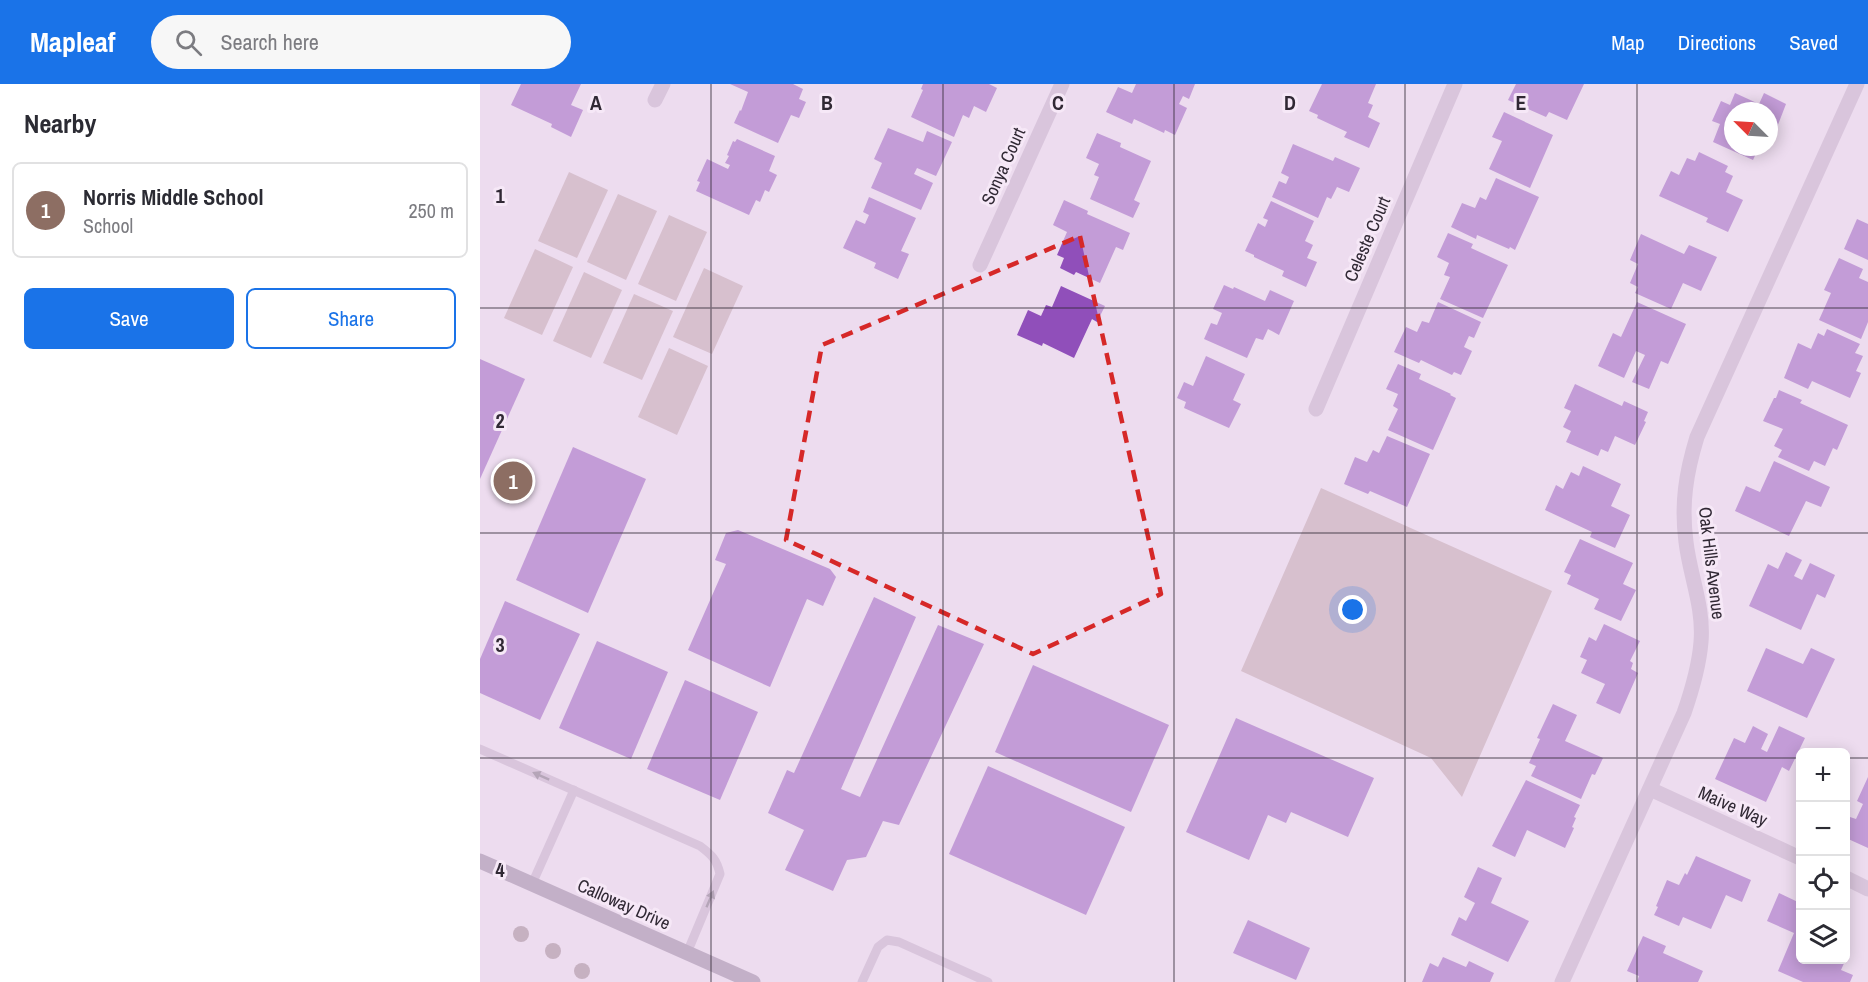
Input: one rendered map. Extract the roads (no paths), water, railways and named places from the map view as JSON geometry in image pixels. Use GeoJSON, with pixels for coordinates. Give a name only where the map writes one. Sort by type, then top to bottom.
{"type":"FeatureCollection","features":[{"type":"Feature","properties":{"kind":"main road","name":"Calloway Drive"},"geometry":{"type":"LineString","coordinates":[[480,861],[753,982]]}},
{"type":"Feature","properties":{"kind":"street"},"geometry":{"type":"LineString","coordinates":[[656,99],[663,84]]}},
{"type":"Feature","properties":{"kind":"street","name":"Sonya Court"},"geometry":{"type":"LineString","coordinates":[[980,265],[1062,84]]}},
{"type":"Feature","properties":{"kind":"street","name":"Celeste Court"},"geometry":{"type":"LineString","coordinates":[[1316,409],[1455,84]]}},
{"type":"Feature","properties":{"kind":"street","name":"Oak Hills Avenue"},"geometry":{"type":"LineString","coordinates":[[1562,982],[1684,713],[1696,679],[1701,640],[1700,604],[1686,543],[1683,508],[1687,472],[1697,437],[1857,84]]}},
{"type":"Feature","properties":{"kind":"street","name":"Maive Way"},"geometry":{"type":"LineString","coordinates":[[1650,789],[1796,856]]}},
{"type":"Feature","properties":{"kind":"street"},"geometry":{"type":"LineString","coordinates":[[1850,880],[1868,889]]}},
{"type":"Feature","properties":{"kind":"lane"},"geometry":{"type":"LineString","coordinates":[[480,749],[700,846],[713,855],[718,863],[720,874],[687,953]]}},
{"type":"Feature","properties":{"kind":"lane"},"geometry":{"type":"LineString","coordinates":[[532,884],[574,790]]}},
{"type":"Feature","properties":{"kind":"lane"},"geometry":{"type":"LineString","coordinates":[[862,982],[878,947],[887,939],[899,942],[988,982]]}},
{"type":"Feature","properties":{"kind":"place","name":"Norris Middle School"},"geometry":{"type":"Point","coordinates":[513,481]}}]}
